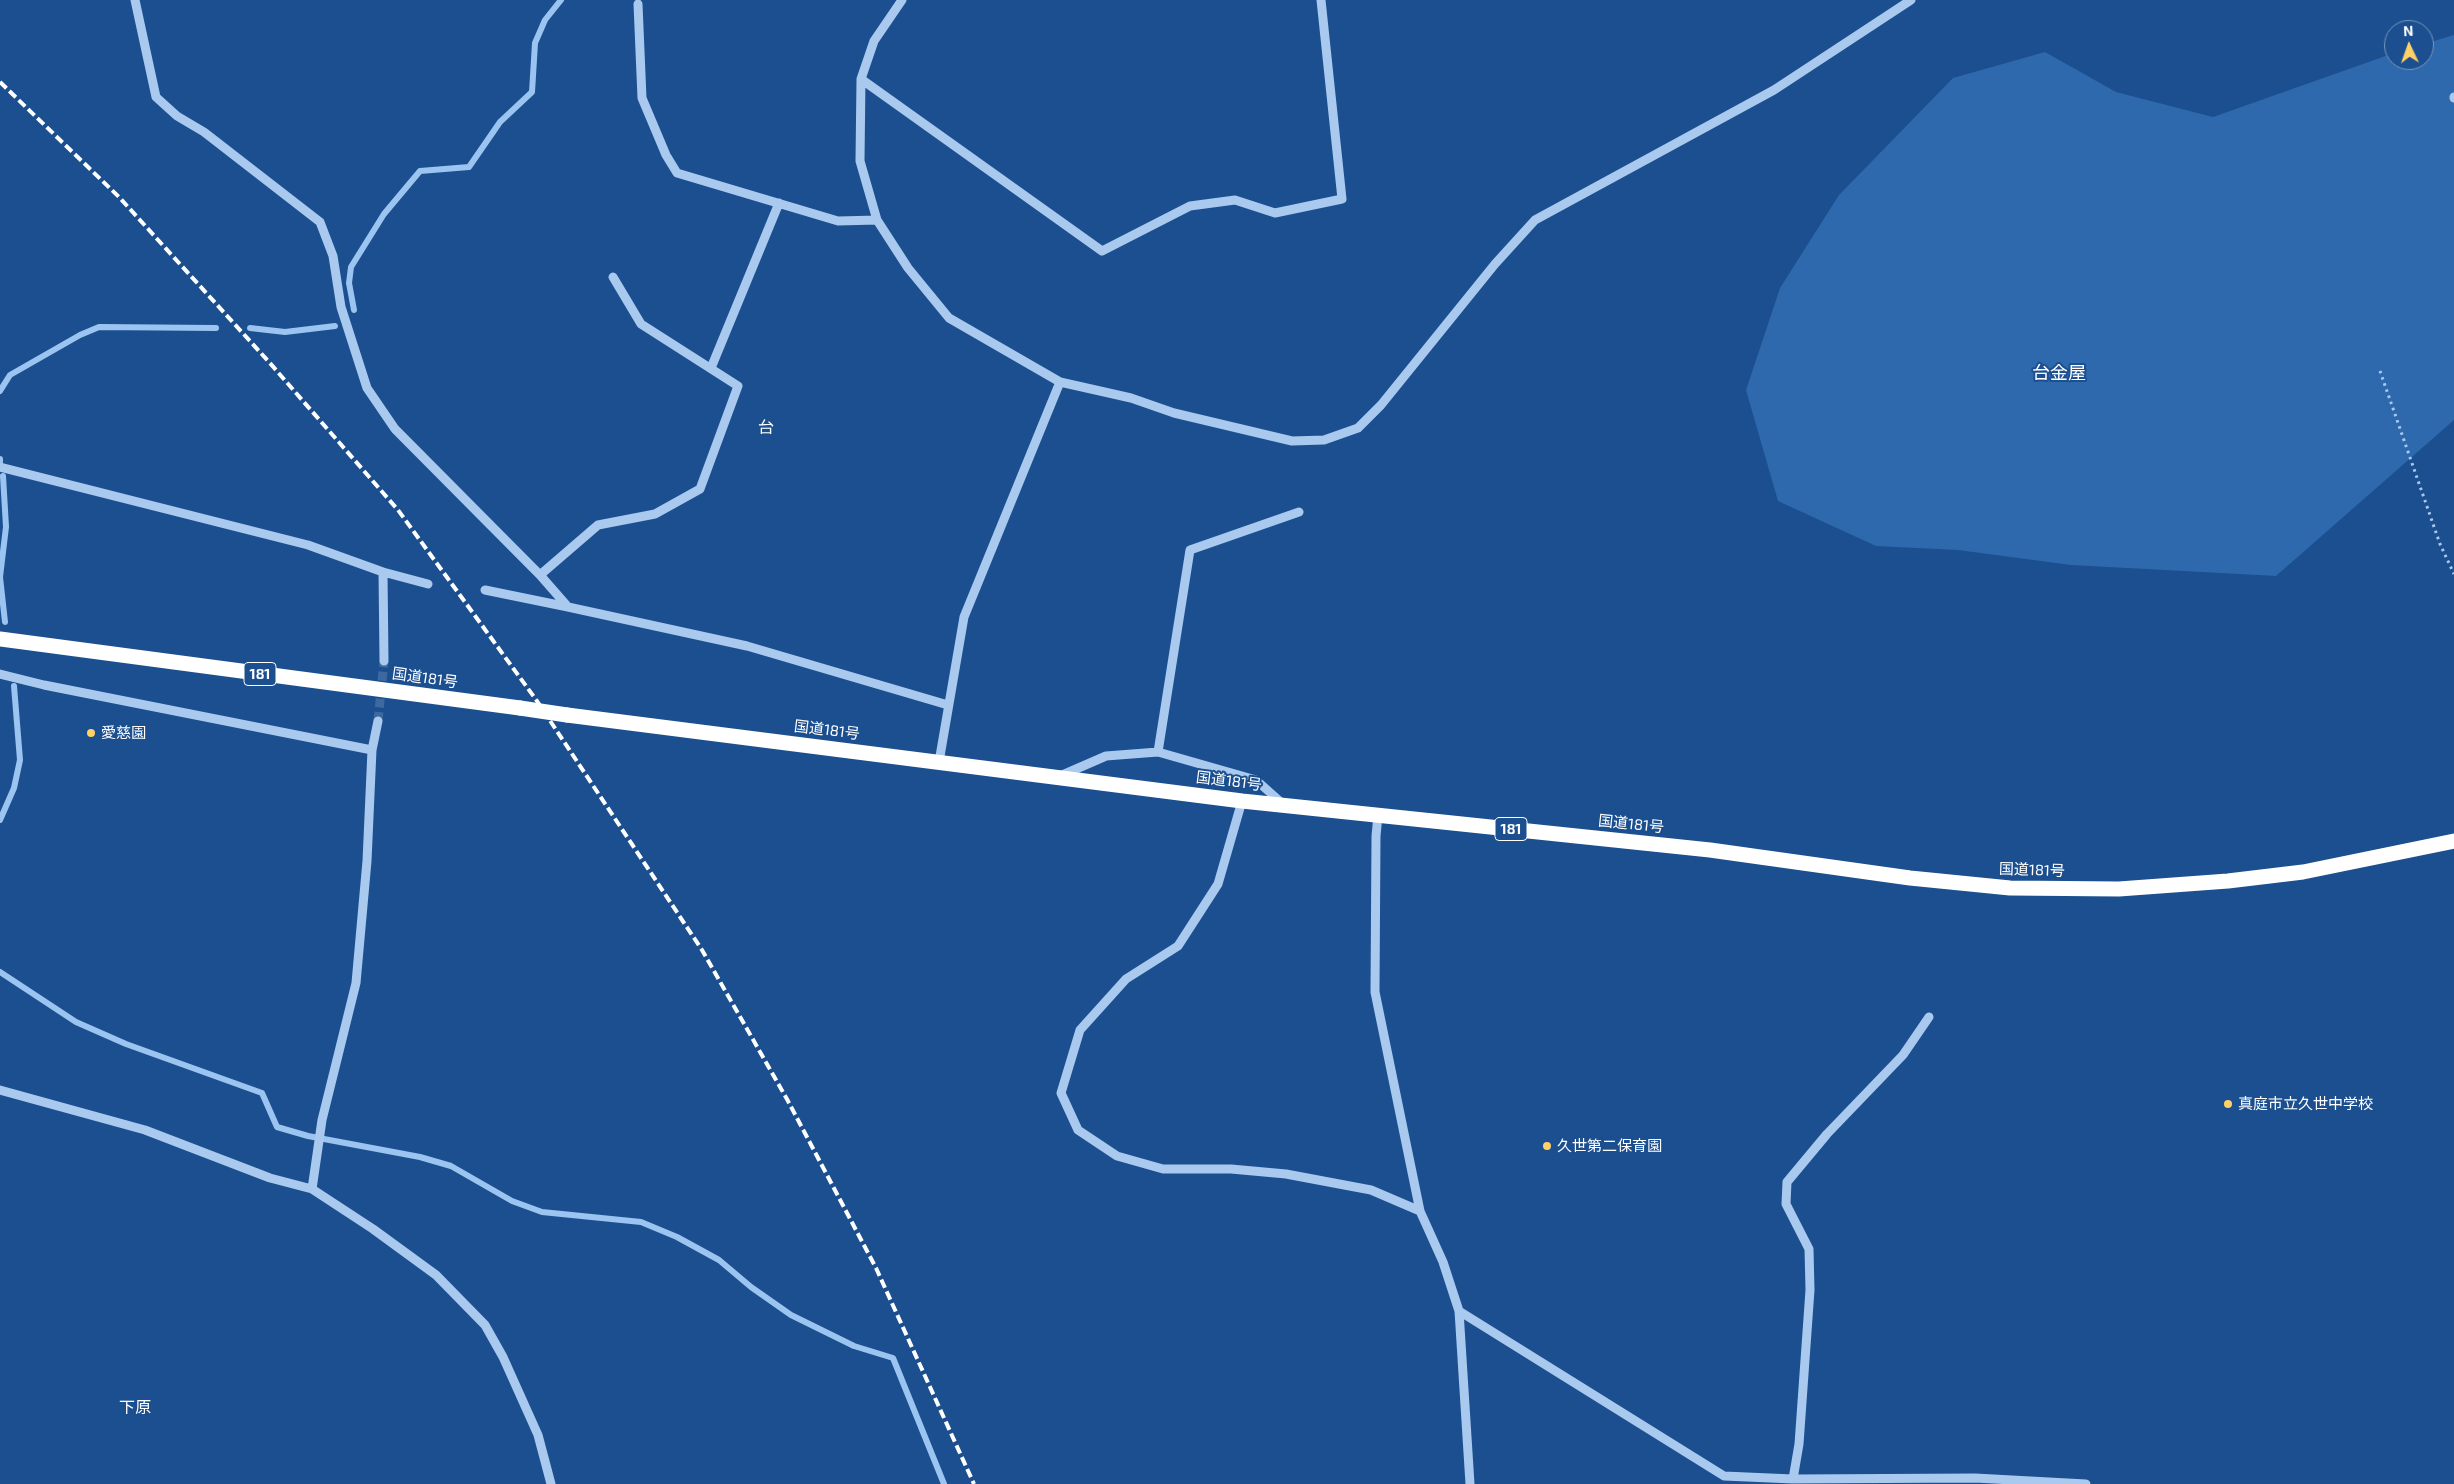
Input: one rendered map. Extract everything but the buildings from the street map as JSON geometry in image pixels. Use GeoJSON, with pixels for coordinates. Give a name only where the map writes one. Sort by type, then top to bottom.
{"type":"FeatureCollection","features":[{"type":"Feature","properties":{"kind":"highway","name":"国道181号"},"geometry":{"type":"LineString","coordinates":[[0,640],[566,715],[1242,801],[1701,849],[1910,878],[2010,888],[2119,889],[2228,881],[2303,872],[2454,840]]}},
{"type":"Feature","properties":{"kind":"street"},"geometry":{"type":"LineString","coordinates":[[135,0],[156,97],[177,116],[204,132],[320,222],[333,256],[341,307],[367,388],[395,429],[540,575],[568,607]]}},
{"type":"Feature","properties":{"kind":"street"},"geometry":{"type":"LineString","coordinates":[[902,0],[874,41],[861,79],[860,161],[877,220],[908,268],[949,318],[1060,382],[1131,398],[1174,413],[1292,441],[1324,440],[1358,428],[1381,405],[1495,264],[1535,220],[1774,90],[1911,0]]}},
{"type":"Feature","properties":{"kind":"street"},"geometry":{"type":"LineString","coordinates":[[861,79],[1102,251],[1190,206],[1235,200],[1275,213],[1342,199],[1320,0]]}},
{"type":"Feature","properties":{"kind":"street"},"geometry":{"type":"LineString","coordinates":[[638,4],[642,98],[666,155],[677,173],[838,221],[877,220]]}},
{"type":"Feature","properties":{"kind":"street"},"geometry":{"type":"LineString","coordinates":[[711,368],[780,203]]}},
{"type":"Feature","properties":{"kind":"street"},"geometry":{"type":"LineString","coordinates":[[540,575],[598,525],[655,514],[700,489],[738,386],[642,324],[613,277]]}},
{"type":"Feature","properties":{"kind":"street"},"geometry":{"type":"LineString","coordinates":[[939,762],[964,617],[1060,382]]}},
{"type":"Feature","properties":{"kind":"street"},"geometry":{"type":"LineString","coordinates":[[0,467],[308,545],[383,572],[428,584]]}},
{"type":"Feature","properties":{"kind":"street"},"geometry":{"type":"LineString","coordinates":[[1158,752],[1190,550],[1300,512]]}},
{"type":"Feature","properties":{"kind":"street"},"geometry":{"type":"LineString","coordinates":[[383,572],[384,660]]}},
{"type":"Feature","properties":{"kind":"street"},"geometry":{"type":"LineString","coordinates":[[485,590],[747,646],[948,705]]}},
{"type":"Feature","properties":{"kind":"street"},"geometry":{"type":"LineString","coordinates":[[0,674],[44,685],[372,750]]}},
{"type":"Feature","properties":{"kind":"street"},"geometry":{"type":"LineString","coordinates":[[312,1189],[322,1120],[356,983],[367,861],[372,750],[378,721]]}},
{"type":"Feature","properties":{"kind":"street"},"geometry":{"type":"LineString","coordinates":[[1057,777],[1106,756],[1158,752],[1256,780],[1284,805]]}},
{"type":"Feature","properties":{"kind":"street"},"geometry":{"type":"LineString","coordinates":[[1242,801],[1218,884],[1178,946],[1126,979],[1080,1030],[1061,1093],[1078,1130],[1117,1156],[1163,1169],[1231,1170],[1286,1174],[1371,1190],[1420,1211]]}},
{"type":"Feature","properties":{"kind":"street"},"geometry":{"type":"LineString","coordinates":[[1378,816],[1376,836],[1374,992],[1420,1211],[1443,1262],[1459,1311],[1470,1484]]}},
{"type":"Feature","properties":{"kind":"street"},"geometry":{"type":"LineString","coordinates":[[1793,1479],[1799,1444],[1810,1290],[1809,1249],[1786,1204],[1787,1182],[1826,1134],[1903,1055],[1929,1017]]}},
{"type":"Feature","properties":{"kind":"street"},"geometry":{"type":"LineString","coordinates":[[0,1090],[145,1130],[270,1178],[312,1189],[373,1229],[436,1275],[485,1324],[503,1358],[538,1435],[552,1484]]}},
{"type":"Feature","properties":{"kind":"street"},"geometry":{"type":"LineString","coordinates":[[1459,1311],[1724,1476],[1793,1479],[1975,1478],[2086,1484]]}},
{"type":"Feature","properties":{"kind":"path"},"geometry":{"type":"LineString","coordinates":[[2380,371],[2440,544],[2454,574]]}},
{"type":"Feature","properties":{"kind":"shaded area"},"geometry":{"type":"Polygon","coordinates":[[[2454,35],[2454,420],[2276,576],[2071,565],[1958,550],[1876,546],[1778,501],[1746,390],[1780,288],[1839,195],[1953,78],[2045,52],[2116,92],[2213,117],[2384,57],[2384,70],[2434,70],[2434,41],[2454,35]]]}},
{"type":"Feature","properties":{"kind":"waterway"},"geometry":{"type":"LineString","coordinates":[[354,310],[349,283],[351,267],[384,214],[420,171],[469,167],[500,122],[532,92],[535,43],[545,20],[561,0]]}},
{"type":"Feature","properties":{"kind":"waterway"},"geometry":{"type":"LineString","coordinates":[[250,328],[285,332],[335,326]]}},
{"type":"Feature","properties":{"kind":"waterway"},"geometry":{"type":"LineString","coordinates":[[0,391],[10,375],[80,335],[99,327],[216,328]]}},
{"type":"Feature","properties":{"kind":"waterway"},"geometry":{"type":"LineString","coordinates":[[3,476],[6,527],[0,577],[5,622]]}},
{"type":"Feature","properties":{"kind":"waterway"},"geometry":{"type":"LineString","coordinates":[[0,820],[14,788],[20,760],[14,686]]}},
{"type":"Feature","properties":{"kind":"waterway"},"geometry":{"type":"LineString","coordinates":[[0,972],[76,1022],[126,1044],[262,1093],[277,1127],[308,1136],[420,1157],[451,1166],[512,1201],[542,1212],[641,1222],[677,1237],[719,1260],[751,1287],[791,1315],[854,1346],[893,1358],[944,1484]]}},
{"type":"Feature","properties":{"kind":"tunnel"},"geometry":{"type":"LineString","coordinates":[[378,721],[384,661]]}},
{"type":"Feature","properties":{"kind":"railway"},"geometry":{"type":"LineString","coordinates":[[0,82],[119,197],[269,362],[398,510],[537,701],[702,950],[788,1101],[876,1268],[974,1484]]}},
{"type":"Feature","properties":{"kind":"place","name":"愛慈園"},"geometry":{"type":"Point","coordinates":[91,733]}},
{"type":"Feature","properties":{"kind":"place","name":"真庭市立久世中学校"},"geometry":{"type":"Point","coordinates":[2228,1104]}},
{"type":"Feature","properties":{"kind":"place","name":"久世第二保育園"},"geometry":{"type":"Point","coordinates":[1547,1146]}},
{"type":"Feature","properties":{"kind":"district","name":"台金屋"},"geometry":{"type":"Point","coordinates":[2059,373]}},
{"type":"Feature","properties":{"kind":"district","name":"台"},"geometry":{"type":"Point","coordinates":[766,428]}},
{"type":"Feature","properties":{"kind":"district","name":"下原"},"geometry":{"type":"Point","coordinates":[135,1408]}}]}
